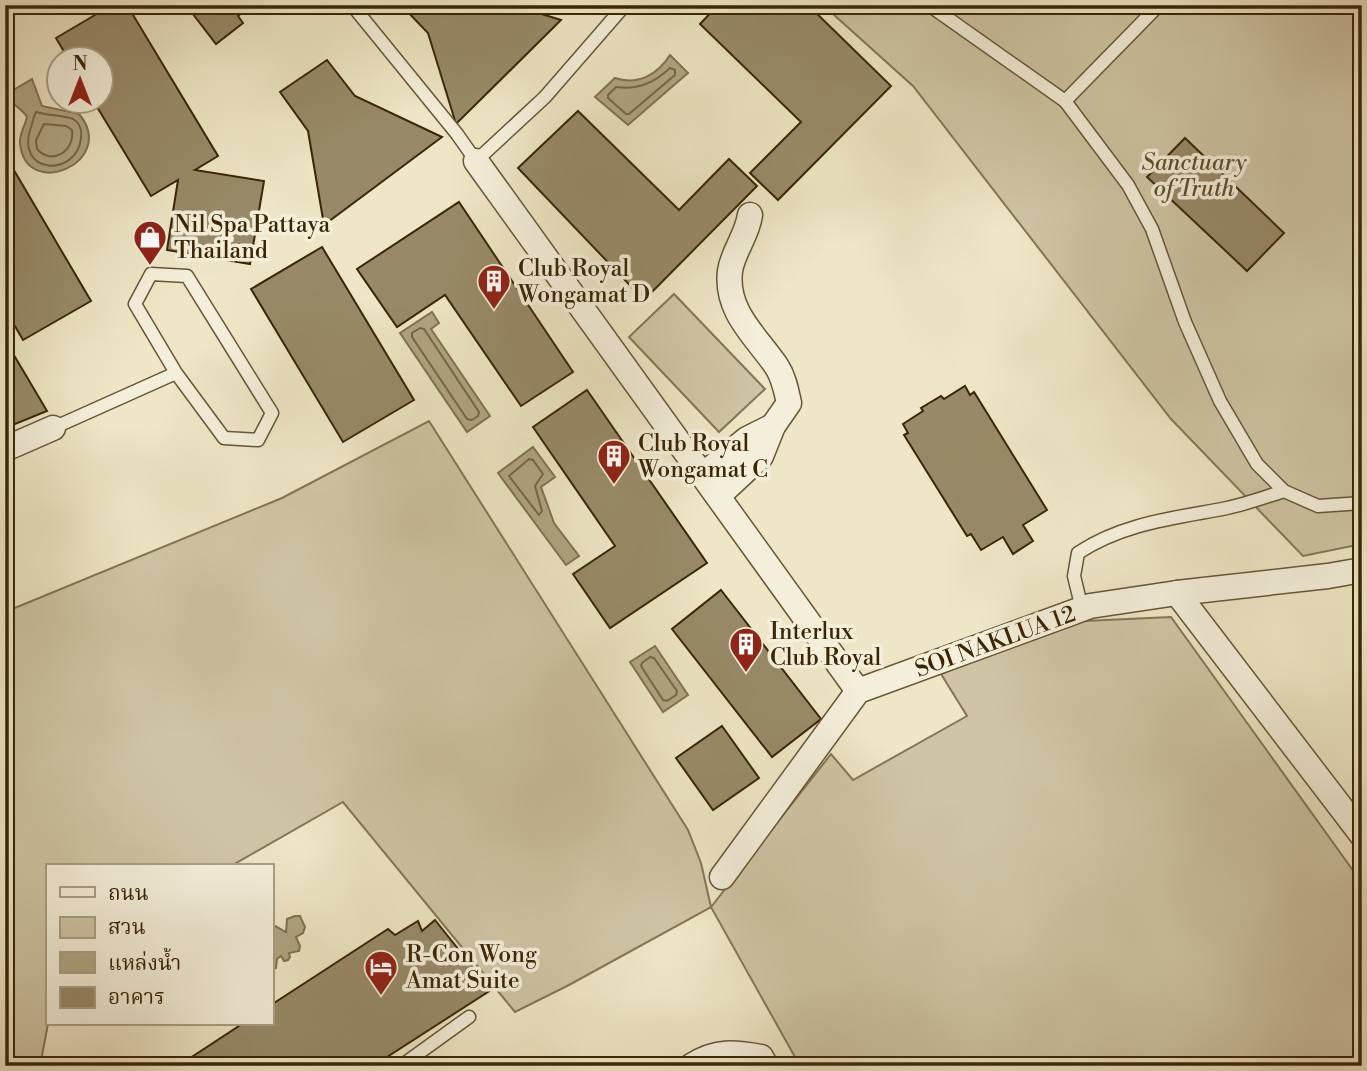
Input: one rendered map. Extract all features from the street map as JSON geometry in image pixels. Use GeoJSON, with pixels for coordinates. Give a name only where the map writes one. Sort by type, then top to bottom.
{"type":"FeatureCollection","features":[{"type":"Feature","properties":{"kind":"street"},"geometry":{"type":"LineString","coordinates":[[476,161],[858,691],[722,877]]}},
{"type":"Feature","properties":{"kind":"street"},"geometry":{"type":"LineString","coordinates":[[718,496],[761,456],[773,426],[789,403],[784,382],[739,316],[730,288],[732,262],[746,235],[750,215]]}},
{"type":"Feature","properties":{"kind":"street"},"geometry":{"type":"LineString","coordinates":[[703,475],[747,439],[773,426]]}},
{"type":"Feature","properties":{"kind":"street"},"geometry":{"type":"LineString","coordinates":[[5,449],[53,428]]}},
{"type":"Feature","properties":{"kind":"street","name":"SOI NAKLUA 12"},"geometry":{"type":"LineString","coordinates":[[858,691],[1090,606],[1362,570]]}},
{"type":"Feature","properties":{"kind":"street"},"geometry":{"type":"LineString","coordinates":[[1178,593],[1362,835]]}},
{"type":"Feature","properties":{"kind":"street"},"geometry":{"type":"LineString","coordinates":[[691,1066],[702,1059],[733,1051],[761,1057],[766,1066]]}},
{"type":"Feature","properties":{"kind":"lane"},"geometry":{"type":"LineString","coordinates":[[352,5],[476,161],[545,97],[625,5]]}},
{"type":"Feature","properties":{"kind":"lane"},"geometry":{"type":"LineString","coordinates":[[929,5],[1065,100],[1128,185],[1152,229],[1185,322],[1220,401],[1257,464],[1284,491],[1318,506],[1362,503]]}},
{"type":"Feature","properties":{"kind":"lane"},"geometry":{"type":"LineString","coordinates":[[1065,100],[1159,5]]}},
{"type":"Feature","properties":{"kind":"lane"},"geometry":{"type":"LineString","coordinates":[[151,274],[187,276],[272,413],[258,440],[224,438],[176,373],[135,304],[151,274]]}},
{"type":"Feature","properties":{"kind":"lane"},"geometry":{"type":"LineString","coordinates":[[53,428],[176,373]]}},
{"type":"Feature","properties":{"kind":"lane"},"geometry":{"type":"LineString","coordinates":[[1082,609],[1074,576],[1078,553],[1100,538],[1167,518],[1230,507],[1284,491]]}},
{"type":"Feature","properties":{"kind":"lane"},"geometry":{"type":"LineString","coordinates":[[401,1066],[469,1017]]}},
{"type":"Feature","properties":{"kind":"green space","name":"Sanctuary of Truth"},"geometry":{"type":"Polygon","coordinates":[[[823,5],[1362,5],[1362,544],[1303,556],[1171,419],[913,86],[823,5]]]}},
{"type":"Feature","properties":{"kind":"green space"},"geometry":{"type":"Polygon","coordinates":[[[674,294],[765,389],[719,432],[629,337],[674,294]]]}},
{"type":"Feature","properties":{"kind":"green space"},"geometry":{"type":"Polygon","coordinates":[[[429,421],[688,830],[701,863],[711,907],[515,1012],[343,802],[234,864],[46,864],[48,1026],[40,1066],[5,1066],[5,612],[282,498],[429,421]]]}},
{"type":"Feature","properties":{"kind":"green space"},"geometry":{"type":"Polygon","coordinates":[[[1171,617],[1362,883],[1362,1066],[800,1066],[711,907],[831,754],[853,780],[967,716],[941,674],[1062,622],[1171,617]]]}},
{"type":"Feature","properties":{"kind":"water"},"geometry":{"type":"Polygon","coordinates":[[[670,55],[688,73],[628,125],[595,97],[615,78],[632,80],[647,77],[660,68],[670,55]]]}},
{"type":"Feature","properties":{"kind":"water"},"geometry":{"type":"Polygon","coordinates":[[[32,79],[42,106],[46,107],[46,116],[80,116],[88,131],[87,147],[79,160],[66,169],[51,172],[37,170],[26,161],[20,140],[27,117],[5,95],[32,79]]]}},
{"type":"Feature","properties":{"kind":"water"},"geometry":{"type":"Polygon","coordinates":[[[432,312],[439,323],[431,329],[490,416],[467,432],[400,333],[432,312]]]}},
{"type":"Feature","properties":{"kind":"water"},"geometry":{"type":"Polygon","coordinates":[[[533,447],[555,477],[541,487],[554,523],[579,556],[566,565],[498,473],[533,447]]]}},
{"type":"Feature","properties":{"kind":"water"},"geometry":{"type":"Polygon","coordinates":[[[655,646],[688,695],[663,712],[630,662],[655,646]]]}},
{"type":"Feature","properties":{"kind":"water"},"geometry":{"type":"Polygon","coordinates":[[[300,916],[305,927],[303,933],[296,937],[299,951],[289,953],[288,960],[284,961],[281,956],[273,970],[273,925],[286,932],[287,919],[300,916]]]}},
{"type":"Feature","properties":{"kind":"building"},"geometry":{"type":"Polygon","coordinates":[[[112,5],[127,5],[218,156],[195,170],[264,181],[250,264],[167,250],[178,180],[151,196],[102,116],[116,116],[116,46],[61,46],[56,38],[112,5]]]}},
{"type":"Feature","properties":{"kind":"building"},"geometry":{"type":"Polygon","coordinates":[[[186,5],[252,5],[238,16],[243,23],[216,44],[186,5]]]}},
{"type":"Feature","properties":{"kind":"building"},"geometry":{"type":"Polygon","coordinates":[[[401,5],[513,5],[561,20],[456,124],[428,33],[401,5]]]}},
{"type":"Feature","properties":{"kind":"building"},"geometry":{"type":"Polygon","coordinates":[[[718,5],[808,5],[891,86],[778,200],[750,173],[801,122],[700,24],[718,5]]]}},
{"type":"Feature","properties":{"kind":"building"},"geometry":{"type":"Polygon","coordinates":[[[327,60],[355,96],[442,137],[324,225],[308,131],[280,92],[327,60]]]}},
{"type":"Feature","properties":{"kind":"building"},"geometry":{"type":"Polygon","coordinates":[[[578,111],[679,210],[729,159],[757,186],[644,300],[518,168],[578,111]]]}},
{"type":"Feature","properties":{"kind":"building"},"geometry":{"type":"Polygon","coordinates":[[[1185,138],[1284,233],[1247,271],[1147,177],[1185,138]]]}},
{"type":"Feature","properties":{"kind":"building"},"geometry":{"type":"Polygon","coordinates":[[[5,155],[91,301],[23,340],[5,309],[5,155]]]}},
{"type":"Feature","properties":{"kind":"building","name":"Club Royal Wongamat D"},"geometry":{"type":"Polygon","coordinates":[[[459,202],[573,372],[521,406],[445,295],[397,327],[357,269],[459,202]]]}},
{"type":"Feature","properties":{"kind":"building"},"geometry":{"type":"Polygon","coordinates":[[[322,247],[414,400],[343,442],[251,289],[322,247]]]}},
{"type":"Feature","properties":{"kind":"building"},"geometry":{"type":"Polygon","coordinates":[[[5,340],[47,411],[5,428],[5,340]]]}},
{"type":"Feature","properties":{"kind":"building"},"geometry":{"type":"Polygon","coordinates":[[[965,386],[970,395],[974,392],[1047,510],[1023,525],[1033,541],[1013,554],[1003,537],[981,550],[971,534],[967,536],[904,435],[908,433],[903,424],[923,411],[921,408],[941,396],[944,399],[965,386]]]}},
{"type":"Feature","properties":{"kind":"building","name":"Club Royal Wongamat C"},"geometry":{"type":"Polygon","coordinates":[[[587,390],[707,563],[610,628],[573,574],[615,546],[533,427],[587,390]]]}},
{"type":"Feature","properties":{"kind":"building","name":"Interlux Club Royal"},"geometry":{"type":"Polygon","coordinates":[[[721,590],[821,719],[772,757],[672,629],[721,590]]]}},
{"type":"Feature","properties":{"kind":"building"},"geometry":{"type":"Polygon","coordinates":[[[722,726],[759,778],[713,810],[676,758],[722,726]]]}},
{"type":"Feature","properties":{"kind":"building","name":"R-Con Wong Amat Suite"},"geometry":{"type":"Polygon","coordinates":[[[435,920],[491,990],[373,1066],[178,1066],[239,1026],[273,1026],[273,1004],[388,929],[395,935],[418,921],[422,931],[435,920]]]}},
{"type":"Feature","properties":{"kind":"place","name":"Nil Spa Pattaya Thailand"},"geometry":{"type":"Point","coordinates":[150,267]}},
{"type":"Feature","properties":{"kind":"place","name":"Club Royal Wongamat D"},"geometry":{"type":"Point","coordinates":[494,311]}},
{"type":"Feature","properties":{"kind":"place","name":"Club Royal Wongamat C"},"geometry":{"type":"Point","coordinates":[614,486]}},
{"type":"Feature","properties":{"kind":"place","name":"Interlux Club Royal"},"geometry":{"type":"Point","coordinates":[746,674]}},
{"type":"Feature","properties":{"kind":"place","name":"R-Con Wong Amat Suite"},"geometry":{"type":"Point","coordinates":[381,997]}}]}
